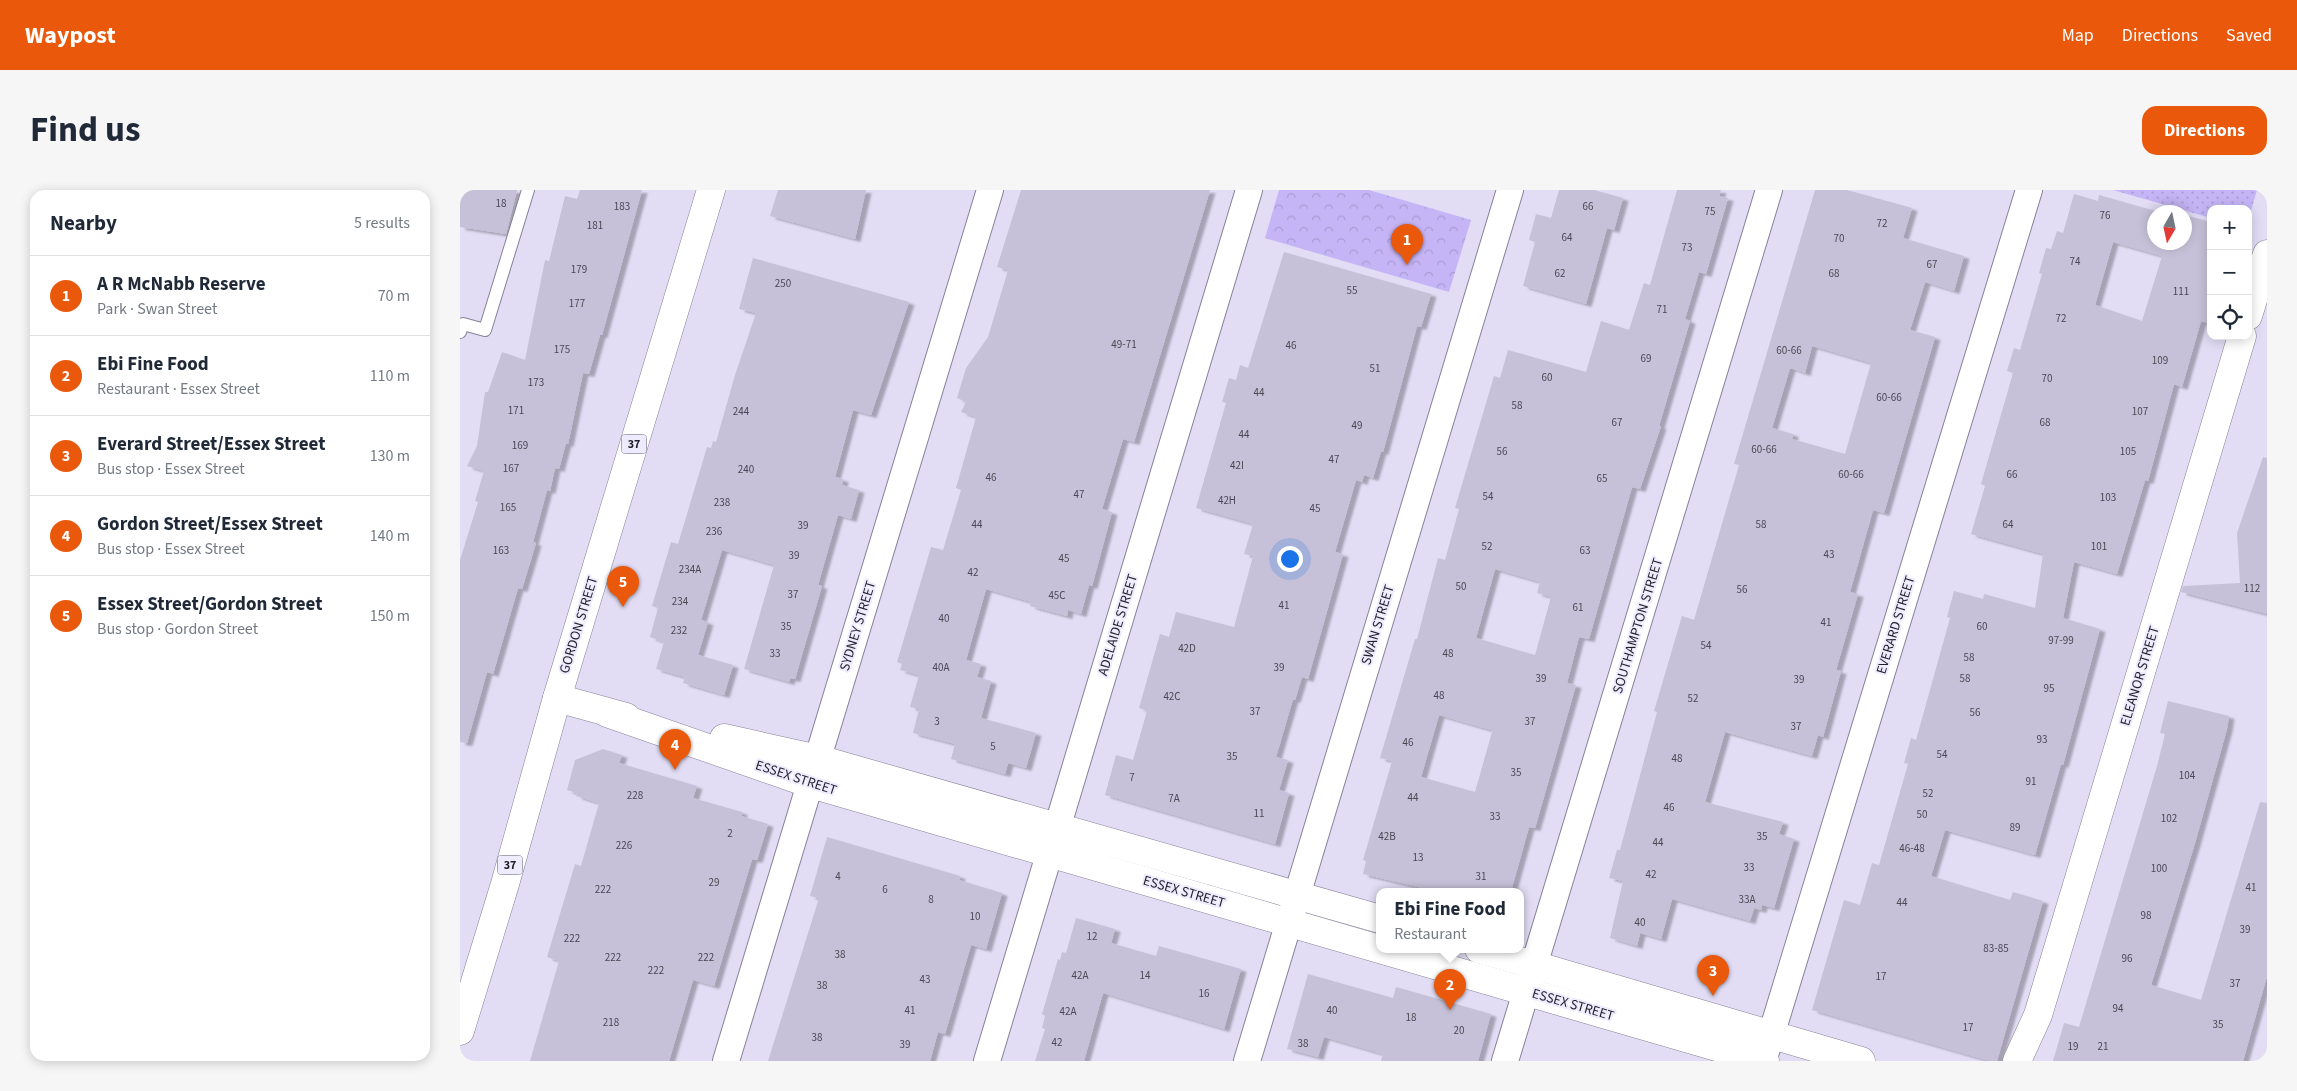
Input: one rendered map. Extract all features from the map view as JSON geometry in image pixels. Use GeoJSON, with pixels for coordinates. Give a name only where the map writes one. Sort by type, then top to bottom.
{"type":"FeatureCollection","features":[{"type":"Feature","properties":{"kind":"street","name":"GORDON STREET"},"geometry":{"type":"LineString","coordinates":[[460,1032],[502,893],[557,698],[711,190]]}},
{"type":"Feature","properties":{"kind":"street","name":"SYDNEY STREET"},"geometry":{"type":"LineString","coordinates":[[726,1061],[990,190]]}},
{"type":"Feature","properties":{"kind":"street","name":"ADELAIDE STREET"},"geometry":{"type":"LineString","coordinates":[[987,1061],[1249,190]]}},
{"type":"Feature","properties":{"kind":"street","name":"SWAN STREET"},"geometry":{"type":"LineString","coordinates":[[1247,1061],[1510,190]]}},
{"type":"Feature","properties":{"kind":"street","name":"SOUTHAMPTON STREET"},"geometry":{"type":"LineString","coordinates":[[1505,1061],[1768,190]]}},
{"type":"Feature","properties":{"kind":"street","name":"EVERARD STREET"},"geometry":{"type":"LineString","coordinates":[[1764,1061],[2029,190]]}},
{"type":"Feature","properties":{"kind":"street"},"geometry":{"type":"LineString","coordinates":[[2252,303],[2267,254]]}},
{"type":"Feature","properties":{"kind":"street","name":"ELEANOR STREET"},"geometry":{"type":"LineString","coordinates":[[2018,1061],[2038,1015],[2241,340]]}},
{"type":"Feature","properties":{"kind":"street","name":"ESSEX STREET"},"geometry":{"type":"LineString","coordinates":[[557,698],[815,771],[1057,827],[1376,918]]}},
{"type":"Feature","properties":{"kind":"street","name":"ESSEX STREET"},"geometry":{"type":"LineString","coordinates":[[815,771],[1050,853],[1376,948]]}},
{"type":"Feature","properties":{"kind":"street","name":"ESSEX STREET"},"geometry":{"type":"LineString","coordinates":[[1394,953],[1764,1061]]}},
{"type":"Feature","properties":{"kind":"street","name":"ESSEX STREET"},"geometry":{"type":"LineString","coordinates":[[1494,953],[1862,1061]]}},
{"type":"Feature","properties":{"kind":"street","name":"ELEANOR STREET"},"geometry":{"type":"LineString","coordinates":[[2032,1061],[2038,1015]]}},
{"type":"Feature","properties":{"kind":"lane"},"geometry":{"type":"LineString","coordinates":[[460,332],[463,324],[485,330],[528,190]]}},
{"type":"Feature","properties":{"kind":"green space"},"geometry":{"type":"Polygon","coordinates":[[[1279,190],[1369,190],[1471,220],[1449,292],[1265,238],[1279,190]]]}},
{"type":"Feature","properties":{"kind":"green space"},"geometry":{"type":"Polygon","coordinates":[[[2113,190],[2257,190],[2252,207],[2252,205],[2207,205],[2207,217],[2192,213],[2192,205],[2166,205],[2113,190]]]}},
{"type":"Feature","properties":{"kind":"building"},"geometry":{"type":"Polygon","coordinates":[[[460,190],[517,190],[506,234],[460,227],[460,190]]]}},
{"type":"Feature","properties":{"kind":"building"},"geometry":{"type":"Polygon","coordinates":[[[580,190],[642,190],[602,335],[600,335],[589,374],[583,373],[568,444],[566,443],[559,469],[555,468],[550,491],[547,490],[533,542],[536,543],[522,589],[518,588],[493,674],[487,672],[467,743],[460,742],[460,560],[478,502],[475,501],[484,471],[467,466],[477,446],[485,392],[488,392],[502,352],[525,360],[545,260],[549,261],[565,196],[577,199],[580,190]]]}},
{"type":"Feature","properties":{"kind":"building"},"geometry":{"type":"Polygon","coordinates":[[[778,190],[866,190],[855,239],[770,216],[778,190]]]}},
{"type":"Feature","properties":{"kind":"building"},"geometry":{"type":"Polygon","coordinates":[[[1021,190],[1210,190],[1134,442],[1123,439],[1102,509],[1112,512],[1092,586],[1089,585],[1081,614],[1068,610],[1067,616],[1030,606],[1031,602],[986,589],[966,660],[981,664],[977,677],[991,681],[981,718],[1036,733],[1026,768],[1008,763],[1005,774],[951,759],[955,744],[913,733],[919,709],[910,707],[919,675],[900,670],[902,664],[897,662],[931,547],[943,550],[961,490],[956,488],[976,417],[961,412],[966,402],[957,398],[966,368],[988,337],[1008,270],[997,267],[1021,190]]]}},
{"type":"Feature","properties":{"kind":"building"},"geometry":{"type":"Polygon","coordinates":[[[1559,190],[1594,190],[1623,198],[1614,230],[1607,228],[1586,304],[1523,286],[1535,242],[1529,240],[1536,214],[1551,218],[1559,190]]]}},
{"type":"Feature","properties":{"kind":"building"},"geometry":{"type":"Polygon","coordinates":[[[1677,190],[1721,190],[1719,196],[1728,198],[1706,274],[1699,272],[1685,319],[1690,321],[1659,426],[1661,426],[1640,489],[1632,487],[1589,639],[1579,637],[1567,683],[1576,685],[1535,828],[1529,827],[1512,888],[1422,888],[1363,874],[1366,861],[1363,860],[1392,761],[1380,758],[1415,639],[1417,639],[1438,558],[1445,560],[1459,509],[1455,508],[1494,376],[1500,378],[1508,350],[1586,372],[1601,321],[1629,330],[1644,283],[1650,285],[1677,190]],[[1495,569],[1476,638],[1535,655],[1551,597],[1537,593],[1540,582],[1495,569]],[[1439,715],[1421,777],[1475,792],[1491,730],[1439,715]]]}},
{"type":"Feature","properties":{"kind":"building"},"geometry":{"type":"Polygon","coordinates":[[[1815,190],[1847,190],[1912,208],[1903,238],[1964,256],[1954,291],[1925,282],[1910,330],[1935,337],[1884,513],[1873,510],[1850,592],[1858,594],[1836,670],[1841,671],[1823,737],[1818,735],[1812,756],[1725,732],[1705,802],[1783,822],[1779,834],[1794,839],[1774,908],[1762,905],[1761,910],[1754,908],[1750,921],[1672,899],[1661,939],[1640,933],[1637,946],[1610,938],[1623,881],[1609,878],[1617,850],[1620,850],[1657,712],[1654,711],[1682,616],[1694,620],[1739,465],[1734,464],[1815,190]],[[1812,346],[1805,373],[1790,368],[1772,428],[1793,434],[1792,439],[1845,454],[1871,363],[1812,346]]]}},
{"type":"Feature","properties":{"kind":"building"},"geometry":{"type":"Polygon","coordinates":[[[2074,194],[2098,201],[2099,195],[2147,209],[2147,250],[2192,250],[2192,217],[2207,221],[2207,323],[2201,321],[2182,387],[2174,384],[2148,481],[2145,480],[2117,574],[2074,562],[2063,618],[2100,629],[2063,765],[2061,764],[2035,855],[1945,830],[1931,876],[2010,900],[2013,892],[2043,901],[1997,1061],[1990,1061],[1812,1010],[1844,900],[1860,905],[1872,863],[1879,865],[1908,764],[1904,763],[1911,738],[1916,740],[1950,618],[1947,617],[1954,591],[1983,599],[1984,594],[2035,608],[2043,554],[1971,534],[1985,486],[1981,484],[2013,373],[2007,371],[2014,348],[2020,350],[2042,274],[2039,273],[2046,248],[2051,249],[2057,231],[2063,233],[2074,194]],[[2113,242],[2095,305],[2142,321],[2162,256],[2113,242]]]}},
{"type":"Feature","properties":{"kind":"building"},"geometry":{"type":"Polygon","coordinates":[[[1284,252],[1431,294],[1421,327],[1417,326],[1383,452],[1381,451],[1373,478],[1364,475],[1362,482],[1356,480],[1335,552],[1343,554],[1308,679],[1302,677],[1295,700],[1293,699],[1276,757],[1288,760],[1279,790],[1289,793],[1275,844],[1105,795],[1116,755],[1133,760],[1147,711],[1139,708],[1160,634],[1169,637],[1176,612],[1234,627],[1253,556],[1244,554],[1253,524],[1196,508],[1226,403],[1222,402],[1229,378],[1236,380],[1240,365],[1248,368],[1284,252]]]}},
{"type":"Feature","properties":{"kind":"building"},"geometry":{"type":"Polygon","coordinates":[[[753,258],[909,302],[871,415],[853,410],[835,477],[843,479],[842,485],[859,490],[851,519],[838,515],[818,585],[822,586],[795,679],[790,678],[789,682],[744,669],[774,565],[722,550],[701,620],[708,622],[698,655],[733,665],[724,695],[683,683],[685,677],[656,669],[664,642],[650,637],[658,608],[652,606],[671,542],[678,544],[707,447],[711,448],[713,441],[716,442],[735,375],[756,313],[739,309],[753,258]]]}},
{"type":"Feature","properties":{"kind":"building"},"geometry":{"type":"Polygon","coordinates":[[[2263,457],[2267,458],[2267,614],[2181,592],[2183,586],[2240,583],[2237,533],[2263,457]]]}},
{"type":"Feature","properties":{"kind":"building"},"geometry":{"type":"Polygon","coordinates":[[[2168,701],[2229,716],[2195,843],[2151,985],[2201,1000],[2260,802],[2267,803],[2267,976],[2243,1061],[2053,1061],[2064,1023],[2079,1027],[2157,766],[2165,734],[2160,733],[2168,701]]]}},
{"type":"Feature","properties":{"kind":"building"},"geometry":{"type":"Polygon","coordinates":[[[603,749],[622,755],[619,763],[697,786],[693,798],[742,812],[741,816],[768,824],[757,860],[752,859],[714,986],[693,980],[669,1061],[530,1061],[559,961],[547,957],[575,864],[581,866],[599,803],[576,796],[577,793],[567,790],[575,760],[603,749]]]}},
{"type":"Feature","properties":{"kind":"building"},"geometry":{"type":"Polygon","coordinates":[[[827,837],[960,876],[959,880],[1002,893],[986,949],[971,945],[945,1034],[938,1032],[930,1061],[768,1061],[819,898],[810,896],[827,837]]]}},
{"type":"Feature","properties":{"kind":"building"},"geometry":{"type":"Polygon","coordinates":[[[1076,918],[1115,929],[1111,943],[1156,956],[1159,946],[1241,969],[1224,1029],[1103,993],[1084,1061],[1035,1061],[1045,1029],[1042,1028],[1045,1016],[1042,1014],[1058,959],[1060,960],[1062,952],[1066,953],[1076,918]]]}},
{"type":"Feature","properties":{"kind":"building"},"geometry":{"type":"Polygon","coordinates":[[[1308,974],[1393,998],[1396,987],[1491,1014],[1478,1061],[1381,1061],[1383,1054],[1324,1037],[1318,1057],[1287,1049],[1308,974]]]}},
{"type":"Feature","properties":{"kind":"place","name":"A R McNabb Reserve"},"geometry":{"type":"Point","coordinates":[1407,265]}},
{"type":"Feature","properties":{"kind":"place","name":"Essex Street/Gordon Street"},"geometry":{"type":"Point","coordinates":[623,607]}},
{"type":"Feature","properties":{"kind":"place","name":"Gordon Street/Essex Street"},"geometry":{"type":"Point","coordinates":[675,770]}},
{"type":"Feature","properties":{"kind":"place","name":"Everard Street/Essex Street"},"geometry":{"type":"Point","coordinates":[1713,996]}},
{"type":"Feature","properties":{"kind":"place","name":"Ebi Fine Food"},"geometry":{"type":"Point","coordinates":[1450,1010]}}]}
